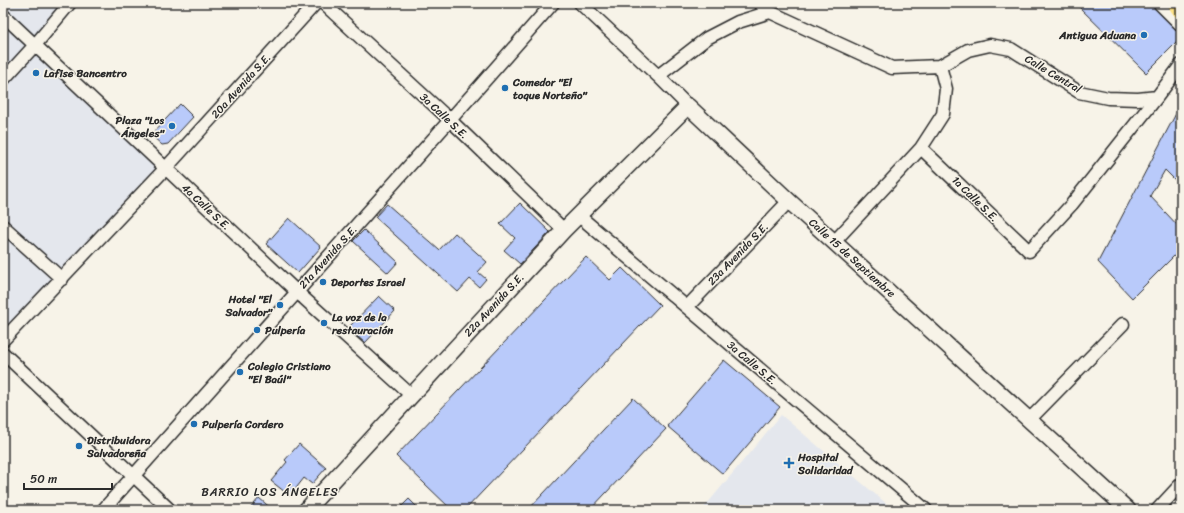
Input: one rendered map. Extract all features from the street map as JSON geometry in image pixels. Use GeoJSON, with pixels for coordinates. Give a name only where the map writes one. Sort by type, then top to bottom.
{"type":"FeatureCollection","features":[{"type":"Feature","properties":{"kind":"highway"},"geometry":{"type":"LineString","coordinates":[[1178,3],[1181,8]]}},
{"type":"Feature","properties":{"kind":"street"},"geometry":{"type":"LineString","coordinates":[[3,80],[70,3]]}},
{"type":"Feature","properties":{"kind":"street","name":"20a Avenida S.E."},"geometry":{"type":"LineString","coordinates":[[3,340],[165,169],[316,3]]}},
{"type":"Feature","properties":{"kind":"street","name":"3a Calle S.E."},"geometry":{"type":"LineString","coordinates":[[323,3],[450,120],[564,230]]}},
{"type":"Feature","properties":{"kind":"street","name":"21a Avenida S.E."},"geometry":{"type":"LineString","coordinates":[[103,510],[553,3]]}},
{"type":"Feature","properties":{"kind":"street","name":"Calle 15 de Septiembre"},"geometry":{"type":"LineString","coordinates":[[580,3],[789,201],[1128,510]]}},
{"type":"Feature","properties":{"kind":"street"},"geometry":{"type":"LineString","coordinates":[[760,3],[770,12],[892,68],[940,66],[946,89],[943,114],[921,148],[834,242]]}},
{"type":"Feature","properties":{"kind":"street"},"geometry":{"type":"LineString","coordinates":[[1161,3],[1181,23]]}},
{"type":"Feature","properties":{"kind":"street"},"geometry":{"type":"LineString","coordinates":[[658,76],[707,38],[738,22],[770,12]]}},
{"type":"Feature","properties":{"kind":"street","name":"4a Calle S.E."},"geometry":{"type":"LineString","coordinates":[[3,15],[297,292],[411,395]]}},
{"type":"Feature","properties":{"kind":"street","name":"Calle Central"},"geometry":{"type":"LineString","coordinates":[[940,66],[968,50],[990,45],[1011,49],[1079,92],[1108,98],[1138,99],[1157,97]]}},
{"type":"Feature","properties":{"kind":"street"},"geometry":{"type":"LineString","coordinates":[[1157,97],[1181,65]]}},
{"type":"Feature","properties":{"kind":"street","name":"1a Calle S.E."},"geometry":{"type":"LineString","coordinates":[[921,148],[1029,251],[1072,204],[1157,97]]}},
{"type":"Feature","properties":{"kind":"street","name":"22a Avenida S.E."},"geometry":{"type":"LineString","coordinates":[[306,510],[578,215],[688,106]]}},
{"type":"Feature","properties":{"kind":"street","name":"23a Avenida S.E."},"geometry":{"type":"LineString","coordinates":[[687,307],[789,201]]}},
{"type":"Feature","properties":{"kind":"street","name":"3a Calle S.E."},"geometry":{"type":"LineString","coordinates":[[578,215],[926,510]]}},
{"type":"Feature","properties":{"kind":"street"},"geometry":{"type":"LineString","coordinates":[[3,226],[62,279]]}},
{"type":"Feature","properties":{"kind":"street"},"geometry":{"type":"LineString","coordinates":[[1029,420],[1123,324]]}},
{"type":"Feature","properties":{"kind":"street"},"geometry":{"type":"LineString","coordinates":[[3,353],[170,510]]}},
{"type":"Feature","properties":{"kind":"street"},"geometry":{"type":"LineString","coordinates":[[1157,510],[1181,484]]}},
{"type":"Feature","properties":{"kind":"shaded area"},"geometry":{"type":"Polygon","coordinates":[[[3,3],[70,3],[35,45],[165,169],[3,344],[3,3]]]}},
{"type":"Feature","properties":{"kind":"shaded area","name":"Hospital Solidaridad"},"geometry":{"type":"Polygon","coordinates":[[[781,415],[894,510],[702,510],[781,415]]]}},
{"type":"Feature","properties":{"kind":"building","name":"Antigua Aduana"},"geometry":{"type":"Polygon","coordinates":[[[1075,3],[1152,3],[1155,9],[1175,29],[1181,32],[1181,38],[1146,73],[1075,3]]]}},
{"type":"Feature","properties":{"kind":"building","name":"Plaza \"Los Ángeles\""},"geometry":{"type":"Polygon","coordinates":[[[180,104],[193,117],[168,144],[162,145],[151,135],[180,104]]]}},
{"type":"Feature","properties":{"kind":"building"},"geometry":{"type":"Polygon","coordinates":[[[1181,104],[1181,186],[1165,170],[1150,196],[1181,229],[1181,249],[1132,298],[1098,262],[1181,104]]]}},
{"type":"Feature","properties":{"kind":"building"},"geometry":{"type":"Polygon","coordinates":[[[520,203],[550,232],[520,264],[504,250],[515,238],[500,224],[520,203]]]}},
{"type":"Feature","properties":{"kind":"building"},"geometry":{"type":"Polygon","coordinates":[[[387,204],[439,250],[455,233],[487,262],[478,272],[486,279],[479,287],[470,279],[458,292],[375,217],[387,204]]]}},
{"type":"Feature","properties":{"kind":"building"},"geometry":{"type":"Polygon","coordinates":[[[289,218],[321,247],[298,273],[266,244],[289,218]]]}},
{"type":"Feature","properties":{"kind":"building"},"geometry":{"type":"Polygon","coordinates":[[[364,230],[398,262],[388,273],[353,241],[364,230]]]}},
{"type":"Feature","properties":{"kind":"building"},"geometry":{"type":"Polygon","coordinates":[[[586,257],[610,280],[622,268],[660,305],[465,510],[452,510],[396,456],[586,257]]]}},
{"type":"Feature","properties":{"kind":"building"},"geometry":{"type":"Polygon","coordinates":[[[379,296],[395,311],[365,343],[348,328],[379,296]]]}},
{"type":"Feature","properties":{"kind":"building"},"geometry":{"type":"Polygon","coordinates":[[[724,360],[780,407],[723,474],[667,426],[724,360]]]}},
{"type":"Feature","properties":{"kind":"building"},"geometry":{"type":"Polygon","coordinates":[[[633,398],[666,429],[590,510],[528,510],[633,398]]]}},
{"type":"Feature","properties":{"kind":"building"},"geometry":{"type":"Polygon","coordinates":[[[299,444],[326,468],[312,484],[304,478],[290,496],[271,481],[287,462],[285,460],[299,444]]]}},
{"type":"Feature","properties":{"kind":"building"},"geometry":{"type":"Polygon","coordinates":[[[259,498],[273,510],[249,510],[259,498]]]}},
{"type":"Feature","properties":{"kind":"building"},"geometry":{"type":"Polygon","coordinates":[[[409,499],[420,510],[398,510],[409,499]]]}},
{"type":"Feature","properties":{"kind":"place","name":"Antigua Aduana"},"geometry":{"type":"Point","coordinates":[1144,35]}},
{"type":"Feature","properties":{"kind":"place","name":"Lafise Bancentro"},"geometry":{"type":"Point","coordinates":[36,73]}},
{"type":"Feature","properties":{"kind":"place","name":"Comedor \"El toque Norteño\""},"geometry":{"type":"Point","coordinates":[505,88]}},
{"type":"Feature","properties":{"kind":"place","name":"Plaza \"Los Ángeles\""},"geometry":{"type":"Point","coordinates":[172,126]}},
{"type":"Feature","properties":{"kind":"place","name":"Deportes Israel"},"geometry":{"type":"Point","coordinates":[323,282]}},
{"type":"Feature","properties":{"kind":"place","name":"Hotel \"El Salvador\""},"geometry":{"type":"Point","coordinates":[280,305]}},
{"type":"Feature","properties":{"kind":"place","name":"La voz de la restauración"},"geometry":{"type":"Point","coordinates":[324,323]}},
{"type":"Feature","properties":{"kind":"place","name":"Pulpería"},"geometry":{"type":"Point","coordinates":[257,330]}},
{"type":"Feature","properties":{"kind":"place","name":"Colegio Cristiano \"El Baúl\""},"geometry":{"type":"Point","coordinates":[240,372]}},
{"type":"Feature","properties":{"kind":"place","name":"Pulpería Cordero"},"geometry":{"type":"Point","coordinates":[194,424]}},
{"type":"Feature","properties":{"kind":"place","name":"Distribuidora Salvadoreña"},"geometry":{"type":"Point","coordinates":[79,446]}},
{"type":"Feature","properties":{"kind":"place","name":"Hospital Solidaridad"},"geometry":{"type":"Point","coordinates":[789,463]}},
{"type":"Feature","properties":{"kind":"district","name":"BARRIO LOS ÁNGELES"},"geometry":{"type":"Point","coordinates":[270,492]}}]}
